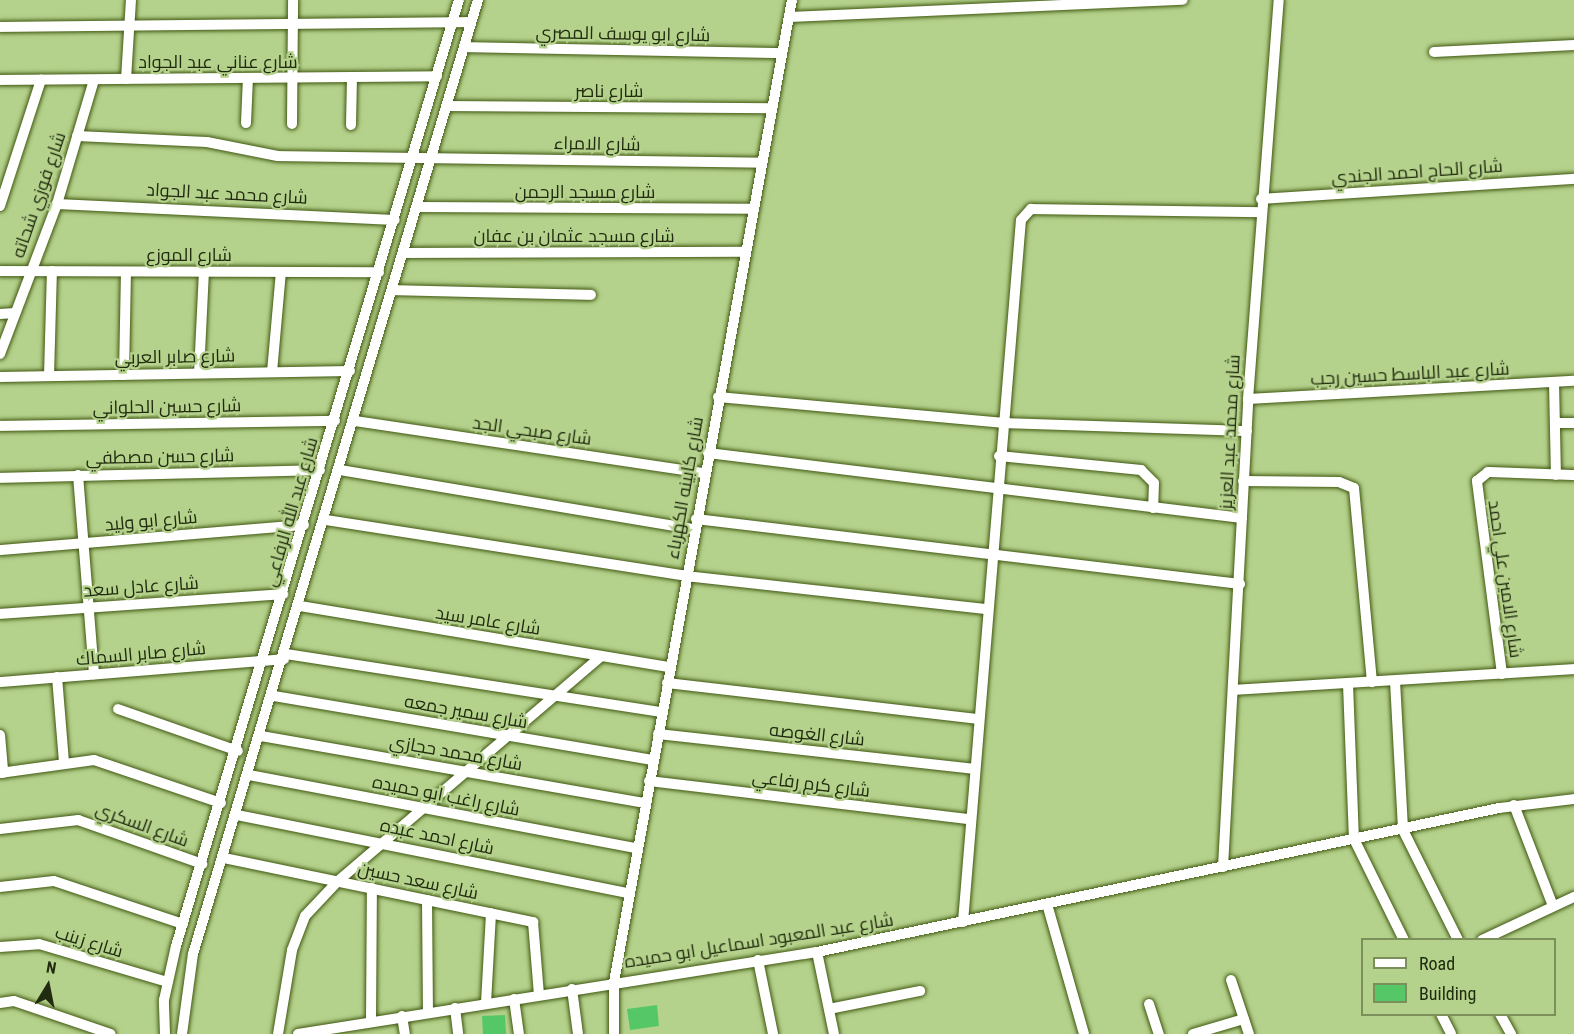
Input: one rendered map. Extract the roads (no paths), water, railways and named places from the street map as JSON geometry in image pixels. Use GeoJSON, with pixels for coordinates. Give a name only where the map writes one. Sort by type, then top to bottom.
{"type":"FeatureCollection","features":[{"type":"Feature","properties":{"kind":"street"},"geometry":{"type":"LineString","coordinates":[[126,79],[131,0]]}},
{"type":"Feature","properties":{"kind":"street"},"geometry":{"type":"LineString","coordinates":[[292,0],[292,124]]}},
{"type":"Feature","properties":{"kind":"street","name":"شارع عبد الله الرفاعي"},"geometry":{"type":"LineString","coordinates":[[165,1034],[167,982],[183,924],[238,751],[459,0]]}},
{"type":"Feature","properties":{"kind":"street","name":"شارع عبد الله الرفاعي"},"geometry":{"type":"LineString","coordinates":[[182,1034],[186,982],[274,696],[478,0]]}},
{"type":"Feature","properties":{"kind":"street","name":"شارع كابينه الكهرباء"},"geometry":{"type":"LineString","coordinates":[[614,1034],[614,982],[629,893],[792,0]]}},
{"type":"Feature","properties":{"kind":"street"},"geometry":{"type":"LineString","coordinates":[[789,17],[1183,0]]}},
{"type":"Feature","properties":{"kind":"street","name":"شارع محمد عبد العزيز"},"geometry":{"type":"LineString","coordinates":[[1223,867],[1240,584],[1243,481],[1260,212],[1279,0]]}},
{"type":"Feature","properties":{"kind":"street"},"geometry":{"type":"LineString","coordinates":[[0,27],[129,27],[292,22],[471,22]]}},
{"type":"Feature","properties":{"kind":"street"},"geometry":{"type":"LineString","coordinates":[[1434,52],[1574,45]]}},
{"type":"Feature","properties":{"kind":"street","name":"شارع ابو يوسف المصري"},"geometry":{"type":"LineString","coordinates":[[464,47],[782,53]]}},
{"type":"Feature","properties":{"kind":"street","name":"شارع عناني عبد الجواد"},"geometry":{"type":"LineString","coordinates":[[0,80],[436,76]]}},
{"type":"Feature","properties":{"kind":"street"},"geometry":{"type":"LineString","coordinates":[[351,125],[352,77]]}},
{"type":"Feature","properties":{"kind":"street"},"geometry":{"type":"LineString","coordinates":[[246,123],[248,78]]}},
{"type":"Feature","properties":{"kind":"street"},"geometry":{"type":"LineString","coordinates":[[0,206],[41,80]]}},
{"type":"Feature","properties":{"kind":"street","name":"شارع فوزي شحاته"},"geometry":{"type":"LineString","coordinates":[[0,354],[57,204],[94,80]]}},
{"type":"Feature","properties":{"kind":"street","name":"شارع ناصر"},"geometry":{"type":"LineString","coordinates":[[447,106],[771,108]]}},
{"type":"Feature","properties":{"kind":"street","name":"شارع الامراء"},"geometry":{"type":"LineString","coordinates":[[78,136],[207,142],[278,156],[761,163]]}},
{"type":"Feature","properties":{"kind":"street","name":"شارع الحاج احمد الجندي"},"geometry":{"type":"LineString","coordinates":[[1261,199],[1574,178]]}},
{"type":"Feature","properties":{"kind":"street","name":"شارع محمد عبد الجواد"},"geometry":{"type":"LineString","coordinates":[[57,204],[394,220]]}},
{"type":"Feature","properties":{"kind":"street","name":"شارع مسجد الرحمن"},"geometry":{"type":"LineString","coordinates":[[417,207],[753,209]]}},
{"type":"Feature","properties":{"kind":"street"},"geometry":{"type":"LineString","coordinates":[[963,922],[973,769],[999,456],[1024,213],[1042,208],[1260,212]]}},
{"type":"Feature","properties":{"kind":"street","name":"شارع مسجد عثمان بن عفان"},"geometry":{"type":"LineString","coordinates":[[404,253],[745,252]]}},
{"type":"Feature","properties":{"kind":"street","name":"شارع الموزع"},"geometry":{"type":"LineString","coordinates":[[0,271],[379,272]]}},
{"type":"Feature","properties":{"kind":"street"},"geometry":{"type":"LineString","coordinates":[[49,376],[52,271]]}},
{"type":"Feature","properties":{"kind":"street"},"geometry":{"type":"LineString","coordinates":[[124,375],[126,272]]}},
{"type":"Feature","properties":{"kind":"street"},"geometry":{"type":"LineString","coordinates":[[199,373],[204,272]]}},
{"type":"Feature","properties":{"kind":"street"},"geometry":{"type":"LineString","coordinates":[[272,372],[281,272]]}},
{"type":"Feature","properties":{"kind":"street"},"geometry":{"type":"LineString","coordinates":[[393,290],[591,295]]}},
{"type":"Feature","properties":{"kind":"street"},"geometry":{"type":"LineString","coordinates":[[0,314],[15,313]]}},
{"type":"Feature","properties":{"kind":"street","name":"شارع صابر العربي"},"geometry":{"type":"LineString","coordinates":[[0,377],[350,371]]}},
{"type":"Feature","properties":{"kind":"street","name":"شارع عبد الباسط حسين رجب"},"geometry":{"type":"LineString","coordinates":[[1248,399],[1574,381]]}},
{"type":"Feature","properties":{"kind":"street"},"geometry":{"type":"LineString","coordinates":[[1554,382],[1557,423],[1556,475]]}},
{"type":"Feature","properties":{"kind":"street"},"geometry":{"type":"LineString","coordinates":[[718,397],[1002,423],[1247,431]]}},
{"type":"Feature","properties":{"kind":"street","name":"شارع حسين الحلواني"},"geometry":{"type":"LineString","coordinates":[[0,426],[335,421]]}},
{"type":"Feature","properties":{"kind":"street","name":"شارع صبحي الجد"},"geometry":{"type":"LineString","coordinates":[[355,421],[704,473]]}},
{"type":"Feature","properties":{"kind":"street"},"geometry":{"type":"LineString","coordinates":[[1557,423],[1574,423]]}},
{"type":"Feature","properties":{"kind":"street"},"geometry":{"type":"LineString","coordinates":[[708,453],[996,491],[1242,518]]}},
{"type":"Feature","properties":{"kind":"street"},"geometry":{"type":"LineString","coordinates":[[999,456],[1141,470],[1154,483],[1153,507]]}},
{"type":"Feature","properties":{"kind":"street","name":"شارع حسن مصطفي"},"geometry":{"type":"LineString","coordinates":[[0,478],[320,470]]}},
{"type":"Feature","properties":{"kind":"street"},"geometry":{"type":"LineString","coordinates":[[340,470],[695,524],[991,551],[1240,584]]}},
{"type":"Feature","properties":{"kind":"street","name":"شارع الامين علي احمد"},"geometry":{"type":"LineString","coordinates":[[1502,674],[1477,481],[1488,472],[1574,475]]}},
{"type":"Feature","properties":{"kind":"street"},"geometry":{"type":"LineString","coordinates":[[78,475],[94,674]]}},
{"type":"Feature","properties":{"kind":"street"},"geometry":{"type":"LineString","coordinates":[[1243,481],[1339,482],[1354,488],[1372,682]]}},
{"type":"Feature","properties":{"kind":"street"},"geometry":{"type":"LineString","coordinates":[[326,520],[686,576],[987,609]]}},
{"type":"Feature","properties":{"kind":"street","name":"شارع ابو وليد"},"geometry":{"type":"LineString","coordinates":[[0,550],[304,525]]}},
{"type":"Feature","properties":{"kind":"street","name":"شارع عادل سعد"},"geometry":{"type":"LineString","coordinates":[[0,614],[284,594]]}},
{"type":"Feature","properties":{"kind":"street","name":"شارع عامر سيد"},"geometry":{"type":"LineString","coordinates":[[300,606],[670,667]]}},
{"type":"Feature","properties":{"kind":"street"},"geometry":{"type":"LineString","coordinates":[[278,1034],[297,930],[338,881],[388,843],[601,656]]}},
{"type":"Feature","properties":{"kind":"street","name":"شارع صابر السماك"},"geometry":{"type":"LineString","coordinates":[[0,682],[263,661],[285,657],[662,712]]}},
{"type":"Feature","properties":{"kind":"street"},"geometry":{"type":"LineString","coordinates":[[1233,690],[1574,669]]}},
{"type":"Feature","properties":{"kind":"street"},"geometry":{"type":"LineString","coordinates":[[57,677],[64,763]]}},
{"type":"Feature","properties":{"kind":"street"},"geometry":{"type":"LineString","coordinates":[[1395,681],[1403,830],[1457,938]]}},
{"type":"Feature","properties":{"kind":"street"},"geometry":{"type":"LineString","coordinates":[[667,683],[977,719]]}},
{"type":"Feature","properties":{"kind":"street"},"geometry":{"type":"LineString","coordinates":[[1348,684],[1353,839],[1403,938]]}},
{"type":"Feature","properties":{"kind":"street","name":"شارع سمير جمعه"},"geometry":{"type":"LineString","coordinates":[[274,696],[653,760]]}},
{"type":"Feature","properties":{"kind":"street"},"geometry":{"type":"LineString","coordinates":[[118,709],[238,751]]}},
{"type":"Feature","properties":{"kind":"street","name":"شارع الغوصه"},"geometry":{"type":"LineString","coordinates":[[658,734],[973,769]]}},
{"type":"Feature","properties":{"kind":"street"},"geometry":{"type":"LineString","coordinates":[[0,735],[1,773],[64,763],[104,762],[221,803]]}},
{"type":"Feature","properties":{"kind":"street","name":"شارع محمد حجازي"},"geometry":{"type":"LineString","coordinates":[[261,736],[645,803]]}},
{"type":"Feature","properties":{"kind":"street","name":"شارع راغب ابو حميده"},"geometry":{"type":"LineString","coordinates":[[249,775],[637,848]]}},
{"type":"Feature","properties":{"kind":"street","name":"شارع كرم رفاعي"},"geometry":{"type":"LineString","coordinates":[[649,781],[970,819]]}},
{"type":"Feature","properties":{"kind":"street","name":"شارع عبد المعبود اسماعيل ابو حميده"},"geometry":{"type":"LineString","coordinates":[[298,1034],[354,1029],[371,1021],[817,952],[1514,806],[1574,799]]}},
{"type":"Feature","properties":{"kind":"street"},"geometry":{"type":"LineString","coordinates":[[1514,806],[1553,906]]}},
{"type":"Feature","properties":{"kind":"street","name":"شارع احمد عبده"},"geometry":{"type":"LineString","coordinates":[[237,815],[388,843],[629,893]]}},
{"type":"Feature","properties":{"kind":"street","name":"شارع السكري"},"geometry":{"type":"LineString","coordinates":[[0,830],[78,820],[202,864]]}},
{"type":"Feature","properties":{"kind":"street","name":"شارع سعد حسين"},"geometry":{"type":"LineString","coordinates":[[224,858],[491,913],[537,926],[538,995]]}},
{"type":"Feature","properties":{"kind":"street"},"geometry":{"type":"LineString","coordinates":[[0,887],[54,881],[183,924]]}},
{"type":"Feature","properties":{"kind":"street"},"geometry":{"type":"LineString","coordinates":[[371,1021],[372,888]]}},
{"type":"Feature","properties":{"kind":"street"},"geometry":{"type":"LineString","coordinates":[[1484,938],[1574,897]]}},
{"type":"Feature","properties":{"kind":"street"},"geometry":{"type":"LineString","coordinates":[[427,900],[428,1012]]}},
{"type":"Feature","properties":{"kind":"street"},"geometry":{"type":"LineString","coordinates":[[1047,904],[1084,1034]]}},
{"type":"Feature","properties":{"kind":"street"},"geometry":{"type":"LineString","coordinates":[[486,1003],[491,913]]}},
{"type":"Feature","properties":{"kind":"street","name":"شارع زينب"},"geometry":{"type":"LineString","coordinates":[[0,947],[39,944],[167,982]]}},
{"type":"Feature","properties":{"kind":"street"},"geometry":{"type":"LineString","coordinates":[[817,952],[829,1009],[831,1033]]}},
{"type":"Feature","properties":{"kind":"street"},"geometry":{"type":"LineString","coordinates":[[758,960],[773,1034]]}},
{"type":"Feature","properties":{"kind":"street"},"geometry":{"type":"LineString","coordinates":[[1232,980],[1249,1034]]}},
{"type":"Feature","properties":{"kind":"street"},"geometry":{"type":"LineString","coordinates":[[572,989],[578,1034]]}},
{"type":"Feature","properties":{"kind":"street"},"geometry":{"type":"LineString","coordinates":[[829,1009],[920,991]]}},
{"type":"Feature","properties":{"kind":"street"},"geometry":{"type":"LineString","coordinates":[[514,999],[519,1034]]}},
{"type":"Feature","properties":{"kind":"street"},"geometry":{"type":"LineString","coordinates":[[0,1002],[14,1001],[111,1034]]}},
{"type":"Feature","properties":{"kind":"street"},"geometry":{"type":"LineString","coordinates":[[1149,1004],[1159,1034]]}},
{"type":"Feature","properties":{"kind":"street"},"geometry":{"type":"LineString","coordinates":[[455,1008],[458,1034]]}},
{"type":"Feature","properties":{"kind":"street"},"geometry":{"type":"LineString","coordinates":[[402,1016],[405,1034]]}},
{"type":"Feature","properties":{"kind":"street"},"geometry":{"type":"LineString","coordinates":[[1442,1016],[1451,1034]]}},
{"type":"Feature","properties":{"kind":"street"},"geometry":{"type":"LineString","coordinates":[[1501,1016],[1510,1034]]}},
{"type":"Feature","properties":{"kind":"street"},"geometry":{"type":"LineString","coordinates":[[1193,1034],[1244,1019]]}}]}
